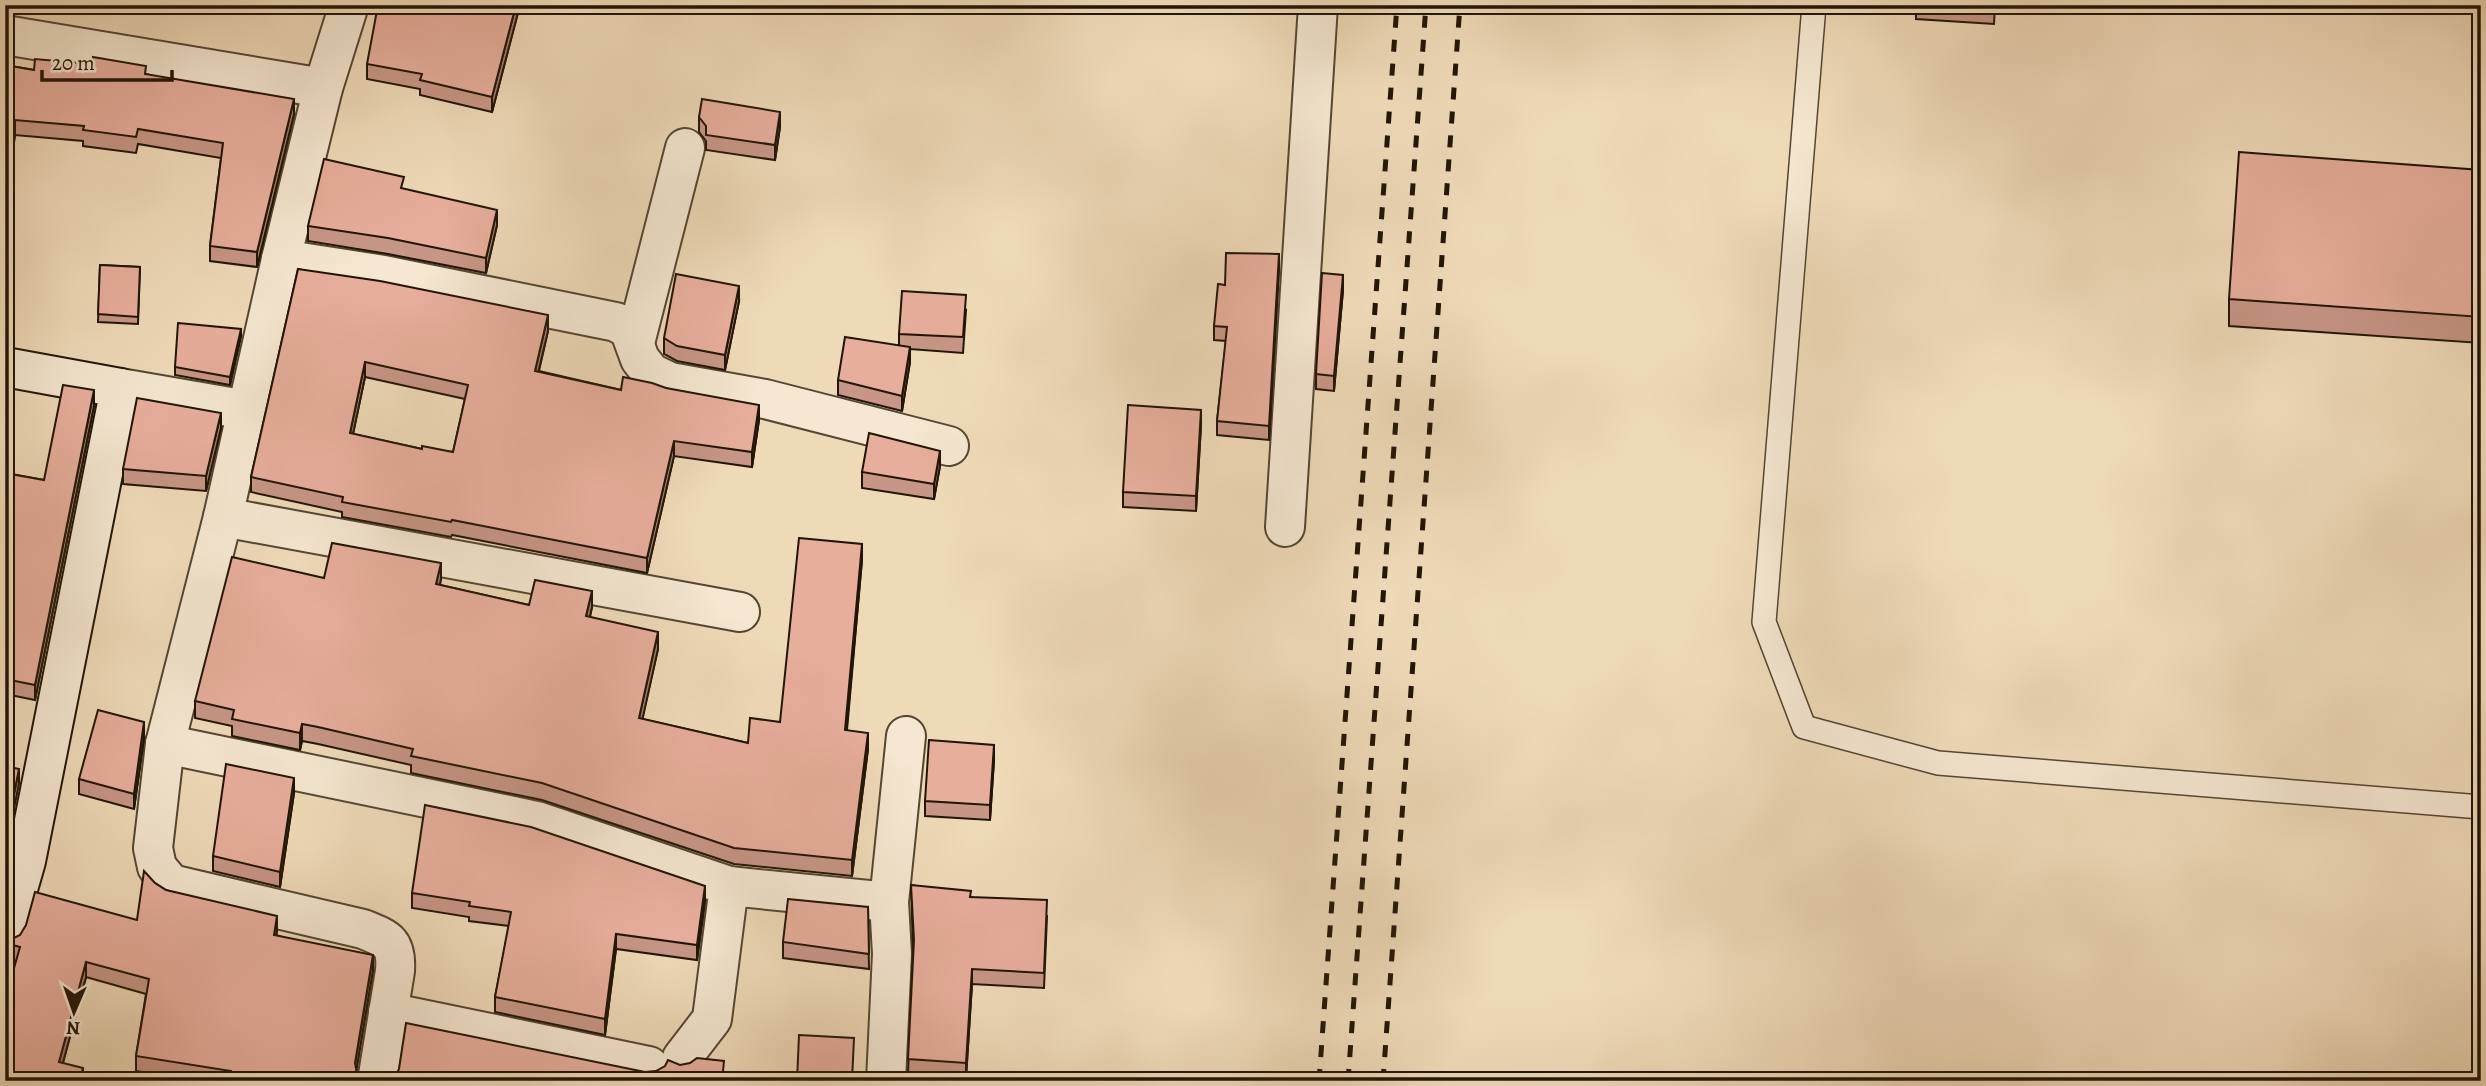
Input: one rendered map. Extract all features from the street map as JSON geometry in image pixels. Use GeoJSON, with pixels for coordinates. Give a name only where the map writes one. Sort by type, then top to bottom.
{"type":"FeatureCollection","features":[{"type":"Feature","properties":{"kind":"street"},"geometry":{"type":"LineString","coordinates":[[349,5],[323,88],[223,517],[165,744],[153,848],[157,867],[171,884],[363,929],[390,942],[396,955],[377,1081]]}},
{"type":"Feature","properties":{"kind":"street"},"geometry":{"type":"LineString","coordinates":[[1285,527],[1318,5]]}},
{"type":"Feature","properties":{"kind":"street"},"geometry":{"type":"LineString","coordinates":[[5,35],[323,88]]}},
{"type":"Feature","properties":{"kind":"street"},"geometry":{"type":"LineString","coordinates":[[635,343],[685,148]]}},
{"type":"Feature","properties":{"kind":"street"},"geometry":{"type":"LineString","coordinates":[[281,259],[384,275],[615,322],[629,329],[640,359],[651,373],[670,382],[765,399],[949,446]]}},
{"type":"Feature","properties":{"kind":"street"},"geometry":{"type":"LineString","coordinates":[[5,367],[247,411]]}},
{"type":"Feature","properties":{"kind":"street"},"geometry":{"type":"LineString","coordinates":[[5,934],[16,859],[120,388]]}},
{"type":"Feature","properties":{"kind":"street"},"geometry":{"type":"LineString","coordinates":[[223,517],[740,612]]}},
{"type":"Feature","properties":{"kind":"street"},"geometry":{"type":"LineString","coordinates":[[886,1081],[892,954],[889,902],[906,736]]}},
{"type":"Feature","properties":{"kind":"street"},"geometry":{"type":"LineString","coordinates":[[165,744],[537,821],[729,886],[889,902]]}},
{"type":"Feature","properties":{"kind":"street"},"geometry":{"type":"LineString","coordinates":[[388,1012],[665,1062],[712,1019],[729,886]]}},
{"type":"Feature","properties":{"kind":"lane"},"geometry":{"type":"LineString","coordinates":[[1814,5],[1764,622],[1804,727],[1938,763],[2481,807]]}},
{"type":"Feature","properties":{"kind":"building"},"geometry":{"type":"Polygon","coordinates":[[[378,5],[516,5],[492,97],[420,80],[422,74],[367,64],[378,5]]]}},
{"type":"Feature","properties":{"kind":"building"},"geometry":{"type":"Polygon","coordinates":[[[1937,5],[1995,5],[1994,9],[1937,5]]]}},
{"type":"Feature","properties":{"kind":"building"},"geometry":{"type":"Polygon","coordinates":[[[93,57],[146,66],[145,74],[294,99],[257,252],[210,246],[223,143],[138,129],[136,137],[83,130],[84,126],[15,120],[5,187],[5,65],[34,70],[35,59],[92,64],[93,57]]]}},
{"type":"Feature","properties":{"kind":"building"},"geometry":{"type":"Polygon","coordinates":[[[702,99],[780,112],[775,145],[706,135],[706,126],[699,117],[702,99]]]}},
{"type":"Feature","properties":{"kind":"building"},"geometry":{"type":"Polygon","coordinates":[[[2239,152],[2481,170],[2481,317],[2229,299],[2239,152]]]}},
{"type":"Feature","properties":{"kind":"building"},"geometry":{"type":"Polygon","coordinates":[[[324,159],[404,177],[401,188],[497,210],[486,258],[388,238],[308,226],[324,159]]]}},
{"type":"Feature","properties":{"kind":"building"},"geometry":{"type":"Polygon","coordinates":[[[1226,253],[1279,254],[1269,426],[1217,421],[1227,327],[1214,326],[1218,284],[1225,285],[1226,253]]]}},
{"type":"Feature","properties":{"kind":"building"},"geometry":{"type":"Polygon","coordinates":[[[100,265],[140,267],[138,317],[98,314],[100,265]]]}},
{"type":"Feature","properties":{"kind":"building"},"geometry":{"type":"Polygon","coordinates":[[[298,269],[380,281],[548,315],[535,371],[621,390],[623,377],[666,388],[759,405],[752,452],[674,441],[647,558],[452,520],[451,522],[342,502],[343,497],[251,477],[298,269]],[[365,362],[350,433],[422,449],[422,446],[453,452],[468,385],[365,362]]]}},
{"type":"Feature","properties":{"kind":"building"},"geometry":{"type":"Polygon","coordinates":[[[1322,273],[1343,275],[1334,376],[1316,374],[1322,273]]]}},
{"type":"Feature","properties":{"kind":"building"},"geometry":{"type":"Polygon","coordinates":[[[676,274],[739,286],[725,355],[677,346],[664,338],[676,274]]]}},
{"type":"Feature","properties":{"kind":"building"},"geometry":{"type":"Polygon","coordinates":[[[902,291],[966,295],[963,337],[899,334],[902,291]]]}},
{"type":"Feature","properties":{"kind":"building"},"geometry":{"type":"Polygon","coordinates":[[[178,323],[241,329],[230,377],[175,367],[178,323]]]}},
{"type":"Feature","properties":{"kind":"building"},"geometry":{"type":"Polygon","coordinates":[[[845,337],[910,347],[902,396],[838,380],[845,337]]]}},
{"type":"Feature","properties":{"kind":"building"},"geometry":{"type":"Polygon","coordinates":[[[63,385],[94,390],[35,685],[5,679],[5,473],[44,480],[63,385]]]}},
{"type":"Feature","properties":{"kind":"building"},"geometry":{"type":"Polygon","coordinates":[[[137,398],[221,413],[206,476],[123,469],[137,398]]]}},
{"type":"Feature","properties":{"kind":"building"},"geometry":{"type":"Polygon","coordinates":[[[1128,405],[1201,410],[1196,496],[1123,492],[1128,405]]]}},
{"type":"Feature","properties":{"kind":"building"},"geometry":{"type":"Polygon","coordinates":[[[869,433],[940,451],[934,484],[862,472],[869,433]]]}},
{"type":"Feature","properties":{"kind":"building"},"geometry":{"type":"Polygon","coordinates":[[[799,538],[862,544],[845,730],[868,733],[852,860],[734,848],[542,783],[411,756],[413,749],[318,727],[302,724],[300,733],[232,719],[234,710],[195,701],[232,557],[324,578],[332,543],[441,563],[436,584],[529,605],[535,580],[592,591],[586,616],[658,632],[639,718],[748,743],[750,718],[780,722],[799,538]]]}},
{"type":"Feature","properties":{"kind":"building"},"geometry":{"type":"Polygon","coordinates":[[[98,710],[144,722],[134,794],[79,779],[98,710]]]}},
{"type":"Feature","properties":{"kind":"building"},"geometry":{"type":"Polygon","coordinates":[[[929,740],[994,745],[990,805],[925,801],[929,740]]]}},
{"type":"Feature","properties":{"kind":"building"},"geometry":{"type":"Polygon","coordinates":[[[226,764],[294,778],[280,872],[213,856],[226,764]]]}},
{"type":"Feature","properties":{"kind":"building"},"geometry":{"type":"Polygon","coordinates":[[[5,766],[19,769],[5,838],[5,766]]]}},
{"type":"Feature","properties":{"kind":"building"},"geometry":{"type":"Polygon","coordinates":[[[425,805],[531,827],[705,886],[697,945],[616,934],[605,1019],[495,997],[511,912],[412,893],[425,805]]]}},
{"type":"Feature","properties":{"kind":"building"},"geometry":{"type":"Polygon","coordinates":[[[144,871],[166,890],[277,916],[274,935],[373,955],[355,1063],[357,1074],[362,1081],[230,1081],[231,1071],[136,1056],[149,979],[86,962],[59,1062],[83,1068],[79,1081],[5,1081],[5,1000],[20,947],[5,943],[5,940],[20,935],[26,925],[35,892],[137,920],[144,871]]]}},
{"type":"Feature","properties":{"kind":"building"},"geometry":{"type":"Polygon","coordinates":[[[911,885],[971,891],[970,897],[1047,900],[1044,973],[972,969],[966,1063],[908,1059],[914,940],[911,885]]]}},
{"type":"Feature","properties":{"kind":"building"},"geometry":{"type":"Polygon","coordinates":[[[788,899],[868,907],[869,954],[783,942],[788,899]]]}},
{"type":"Feature","properties":{"kind":"building"},"geometry":{"type":"Polygon","coordinates":[[[406,1023],[645,1072],[656,1071],[665,1066],[668,1060],[680,1065],[697,1058],[724,1061],[722,1081],[392,1081],[399,1069],[406,1023]]]}},
{"type":"Feature","properties":{"kind":"building"},"geometry":{"type":"Polygon","coordinates":[[[799,1035],[854,1038],[852,1081],[797,1081],[799,1035]]]}},
{"type":"Feature","properties":{"kind":"railway"},"geometry":{"type":"LineString","coordinates":[[1319,1081],[1397,5]]}},
{"type":"Feature","properties":{"kind":"railway"},"geometry":{"type":"LineString","coordinates":[[1348,1081],[1426,5]]}},
{"type":"Feature","properties":{"kind":"railway"},"geometry":{"type":"LineString","coordinates":[[1383,1081],[1460,5]]}}]}
